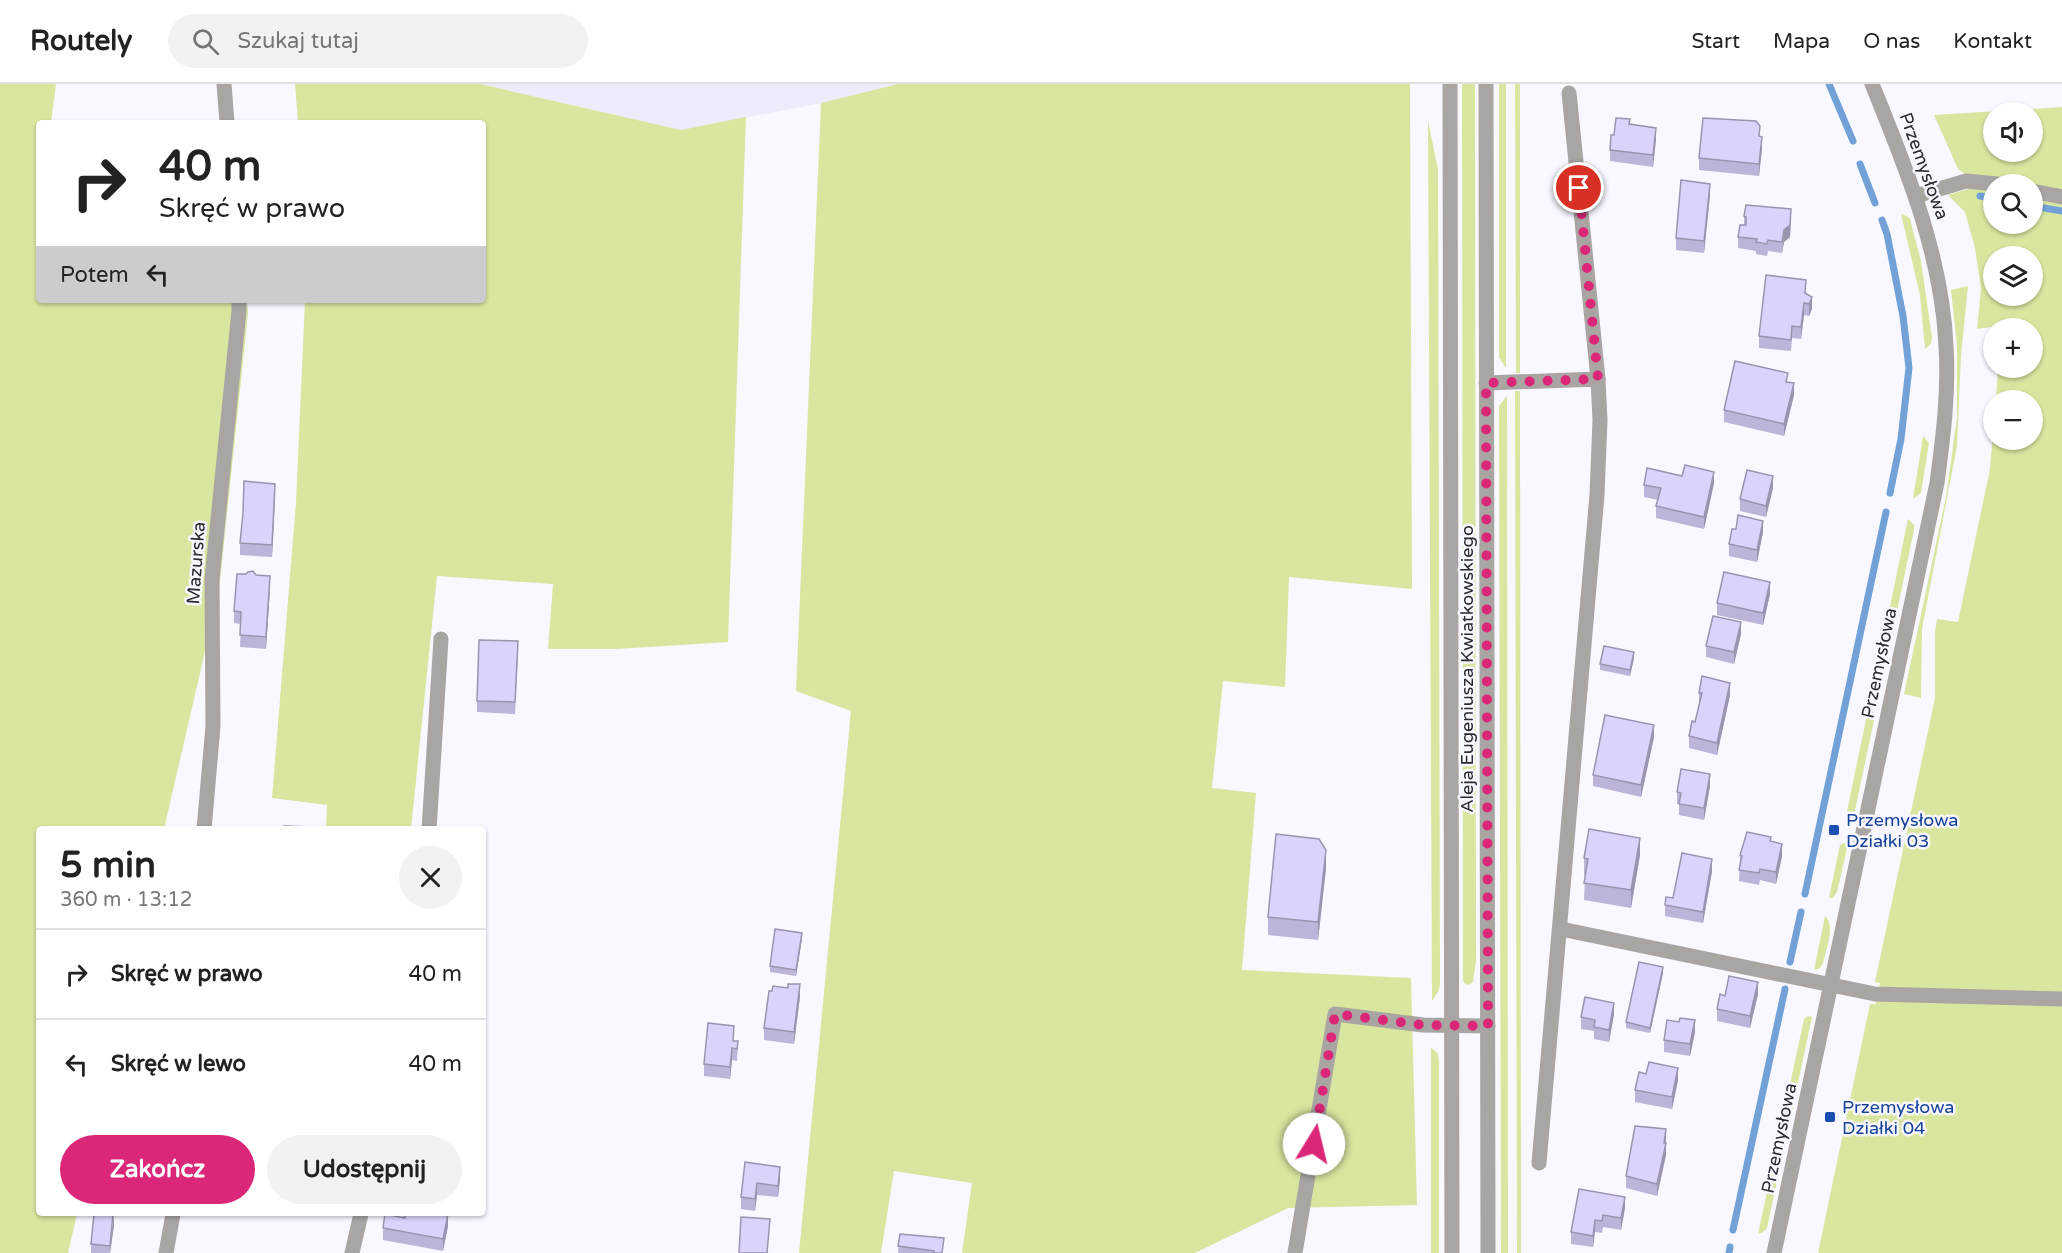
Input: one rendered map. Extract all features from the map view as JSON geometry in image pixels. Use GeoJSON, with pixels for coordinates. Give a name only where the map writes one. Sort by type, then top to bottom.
{"type":"FeatureCollection","features":[{"type":"Feature","properties":{"kind":"street"},"geometry":{"type":"LineString","coordinates":[[224,84],[227,120]]}},
{"type":"Feature","properties":{"kind":"street","name":"Aleja Eugeniusza Kwiatkowskiego"},"geometry":{"type":"LineString","coordinates":[[1450,84],[1452,1253]]}},
{"type":"Feature","properties":{"kind":"street","name":"Aleja Eugeniusza Kwiatkowskiego"},"geometry":{"type":"LineString","coordinates":[[1486,84],[1488,1253]]}},
{"type":"Feature","properties":{"kind":"street","name":"Przemysłowa"},"geometry":{"type":"LineString","coordinates":[[1774,1253],[1936,483],[1945,419],[1946,346],[1928,233],[1872,84]]}},
{"type":"Feature","properties":{"kind":"street"},"geometry":{"type":"LineString","coordinates":[[1539,1163],[1561,929],[1600,420],[1598,379],[1569,93]]}},
{"type":"Feature","properties":{"kind":"street"},"geometry":{"type":"LineString","coordinates":[[1916,196],[1966,181],[1983,183]]}},
{"type":"Feature","properties":{"kind":"street"},"geometry":{"type":"LineString","coordinates":[[2043,194],[2062,197]]}},
{"type":"Feature","properties":{"kind":"street","name":"Mazurska"},"geometry":{"type":"LineString","coordinates":[[204,826],[213,726],[212,579],[238,303]]}},
{"type":"Feature","properties":{"kind":"street"},"geometry":{"type":"LineString","coordinates":[[1486,383],[1598,379]]}},
{"type":"Feature","properties":{"kind":"street"},"geometry":{"type":"LineString","coordinates":[[429,826],[441,639]]}},
{"type":"Feature","properties":{"kind":"street"},"geometry":{"type":"LineString","coordinates":[[1561,929],[1875,994],[2062,999]]}},
{"type":"Feature","properties":{"kind":"street"},"geometry":{"type":"LineString","coordinates":[[1295,1253],[1335,1014],[1423,1025],[1488,1026]]}},
{"type":"Feature","properties":{"kind":"street"},"geometry":{"type":"LineString","coordinates":[[166,1253],[173,1216]]}},
{"type":"Feature","properties":{"kind":"street"},"geometry":{"type":"LineString","coordinates":[[352,1253],[361,1216]]}},
{"type":"Feature","properties":{"kind":"shaded area"},"geometry":{"type":"Polygon","coordinates":[[[480,84],[898,84],[821,103],[681,130],[480,84]]]}},
{"type":"Feature","properties":{"kind":"green space"},"geometry":{"type":"Polygon","coordinates":[[[0,84],[56,84],[51,120],[36,120],[36,303],[247,303],[248,313],[219,591],[165,826],[36,826],[36,1216],[77,1216],[68,1253],[0,1253],[0,84]]]}},
{"type":"Feature","properties":{"kind":"green space"},"geometry":{"type":"Polygon","coordinates":[[[295,84],[480,84],[681,130],[746,117],[728,642],[617,649],[548,649],[553,584],[437,576],[411,826],[326,826],[327,805],[272,798],[296,502],[305,303],[486,303],[486,120],[298,120],[295,84]]]}},
{"type":"Feature","properties":{"kind":"green space"},"geometry":{"type":"Polygon","coordinates":[[[898,84],[1410,84],[1412,589],[1289,577],[1285,687],[1223,681],[1212,788],[1256,793],[1242,970],[1411,978],[1417,1205],[1288,1208],[1195,1253],[962,1253],[972,1183],[894,1171],[881,1253],[799,1253],[851,711],[796,691],[821,103],[898,84]]]}},
{"type":"Feature","properties":{"kind":"green space"},"geometry":{"type":"Polygon","coordinates":[[[1462,84],[1475,84],[1476,961],[1473,982],[1469,985],[1463,980],[1462,84]]]}},
{"type":"Feature","properties":{"kind":"green space"},"geometry":{"type":"Polygon","coordinates":[[[1499,84],[1506,84],[1506,368],[1499,357],[1499,84]]]}},
{"type":"Feature","properties":{"kind":"green space"},"geometry":{"type":"Polygon","coordinates":[[[1515,84],[1520,84],[1520,373],[1516,373],[1515,84]]]}},
{"type":"Feature","properties":{"kind":"green space"},"geometry":{"type":"Polygon","coordinates":[[[2062,107],[2062,1253],[1818,1253],[1870,1004],[1876,1004],[1880,983],[1875,982],[1935,698],[1937,619],[1958,622],[1990,469],[1991,450],[2043,450],[2043,390],[1997,390],[1997,378],[2043,378],[2043,318],[1983,318],[1983,328],[1977,329],[1981,288],[1975,248],[1965,212],[1948,195],[1968,189],[1965,174],[1958,169],[1934,115],[1983,112],[1983,162],[2043,162],[2043,108],[2062,107]]]}},
{"type":"Feature","properties":{"kind":"green space"},"geometry":{"type":"Polygon","coordinates":[[[1428,121],[1438,169],[1440,984],[1432,1001],[1428,121]]]}},
{"type":"Feature","properties":{"kind":"green space"},"geometry":{"type":"Polygon","coordinates":[[[1901,214],[1910,219],[1921,261],[1932,338],[1931,344],[1925,349],[1920,295],[1901,214]]]}},
{"type":"Feature","properties":{"kind":"green space"},"geometry":{"type":"Polygon","coordinates":[[[1968,286],[1961,356],[1957,446],[1922,629],[1921,698],[1904,694],[1946,497],[1957,417],[1957,345],[1951,290],[1968,286]]]}},
{"type":"Feature","properties":{"kind":"green space"},"geometry":{"type":"Polygon","coordinates":[[[1515,391],[1520,391],[1521,1253],[1517,1253],[1515,391]]]}},
{"type":"Feature","properties":{"kind":"green space"},"geometry":{"type":"Polygon","coordinates":[[[1507,396],[1508,1253],[1501,1253],[1499,406],[1507,396]]]}},
{"type":"Feature","properties":{"kind":"green space"},"geometry":{"type":"Polygon","coordinates":[[[1923,436],[1929,443],[1921,493],[1913,499],[1923,436]]]}},
{"type":"Feature","properties":{"kind":"green space"},"geometry":{"type":"Polygon","coordinates":[[[1908,519],[1914,525],[1914,530],[1883,677],[1881,681],[1874,684],[1908,519]]]}},
{"type":"Feature","properties":{"kind":"green space"},"geometry":{"type":"Polygon","coordinates":[[[1869,705],[1875,715],[1853,820],[1846,816],[1869,705]]]}},
{"type":"Feature","properties":{"kind":"green space"},"geometry":{"type":"Polygon","coordinates":[[[1848,844],[1837,892],[1833,898],[1829,898],[1840,845],[1848,844]]]}},
{"type":"Feature","properties":{"kind":"green space"},"geometry":{"type":"Polygon","coordinates":[[[1825,916],[1830,926],[1829,938],[1823,963],[1820,968],[1814,970],[1825,916]]]}},
{"type":"Feature","properties":{"kind":"green space"},"geometry":{"type":"Polygon","coordinates":[[[1808,1016],[1812,1017],[1767,1228],[1758,1234],[1804,1019],[1808,1016]]]}},
{"type":"Feature","properties":{"kind":"green space"},"geometry":{"type":"Polygon","coordinates":[[[1431,1047],[1438,1054],[1439,1062],[1439,1253],[1431,1253],[1431,1047]]]}},
{"type":"Feature","properties":{"kind":"building"},"geometry":{"type":"Polygon","coordinates":[[[1616,118],[1630,119],[1629,124],[1656,128],[1653,155],[1610,150],[1616,118]]]}},
{"type":"Feature","properties":{"kind":"building"},"geometry":{"type":"Polygon","coordinates":[[[1703,118],[1756,121],[1760,126],[1759,136],[1762,137],[1759,164],[1699,158],[1703,118]]]}},
{"type":"Feature","properties":{"kind":"building"},"geometry":{"type":"Polygon","coordinates":[[[1681,180],[1710,184],[1704,241],[1676,238],[1681,180]]]}},
{"type":"Feature","properties":{"kind":"building"},"geometry":{"type":"Polygon","coordinates":[[[1746,205],[1791,209],[1790,225],[1784,230],[1782,242],[1768,240],[1767,244],[1756,242],[1757,239],[1738,237],[1740,225],[1746,225],[1744,216],[1746,205]]]}},
{"type":"Feature","properties":{"kind":"building"},"geometry":{"type":"Polygon","coordinates":[[[1766,275],[1806,280],[1805,293],[1812,297],[1809,304],[1804,303],[1801,327],[1792,326],[1791,340],[1759,336],[1766,275]]]}},
{"type":"Feature","properties":{"kind":"building"},"geometry":{"type":"Polygon","coordinates":[[[1735,361],[1788,373],[1786,382],[1794,383],[1784,424],[1724,410],[1735,361]]]}},
{"type":"Feature","properties":{"kind":"building"},"geometry":{"type":"Polygon","coordinates":[[[1685,465],[1714,472],[1704,517],[1656,506],[1661,488],[1644,485],[1647,468],[1682,476],[1685,465]]]}},
{"type":"Feature","properties":{"kind":"building"},"geometry":{"type":"Polygon","coordinates":[[[1747,470],[1773,476],[1766,506],[1740,499],[1747,470]]]}},
{"type":"Feature","properties":{"kind":"building"},"geometry":{"type":"Polygon","coordinates":[[[244,481],[275,484],[272,545],[240,543],[244,481]]]}},
{"type":"Feature","properties":{"kind":"building"},"geometry":{"type":"Polygon","coordinates":[[[1738,515],[1763,521],[1757,550],[1729,544],[1732,529],[1736,529],[1738,515]]]}},
{"type":"Feature","properties":{"kind":"building"},"geometry":{"type":"Polygon","coordinates":[[[253,571],[256,575],[270,576],[266,637],[240,635],[241,612],[234,611],[237,574],[253,571]]]}},
{"type":"Feature","properties":{"kind":"building"},"geometry":{"type":"Polygon","coordinates":[[[1724,572],[1770,582],[1763,613],[1717,603],[1724,572]]]}},
{"type":"Feature","properties":{"kind":"building"},"geometry":{"type":"Polygon","coordinates":[[[1713,616],[1741,622],[1734,652],[1706,646],[1713,616]]]}},
{"type":"Feature","properties":{"kind":"building"},"geometry":{"type":"Polygon","coordinates":[[[479,640],[518,641],[515,702],[477,701],[479,640]]]}},
{"type":"Feature","properties":{"kind":"building"},"geometry":{"type":"Polygon","coordinates":[[[1604,646],[1634,652],[1630,670],[1600,664],[1604,646]]]}},
{"type":"Feature","properties":{"kind":"building"},"geometry":{"type":"Polygon","coordinates":[[[1702,676],[1730,683],[1717,743],[1689,736],[1702,693],[1699,693],[1702,676]]]}},
{"type":"Feature","properties":{"kind":"building"},"geometry":{"type":"Polygon","coordinates":[[[1605,715],[1654,725],[1641,785],[1593,775],[1605,715]]]}},
{"type":"Feature","properties":{"kind":"building"},"geometry":{"type":"Polygon","coordinates":[[[1681,769],[1710,774],[1704,808],[1679,804],[1681,793],[1677,792],[1681,769]]]}},
{"type":"Feature","properties":{"kind":"building"},"geometry":{"type":"Polygon","coordinates":[[[1589,829],[1640,838],[1631,890],[1584,883],[1588,859],[1584,858],[1589,829]]]}},
{"type":"Feature","properties":{"kind":"building"},"geometry":{"type":"Polygon","coordinates":[[[1747,832],[1771,837],[1770,841],[1782,844],[1776,872],[1760,869],[1759,873],[1739,870],[1742,856],[1740,855],[1747,832]]]}},
{"type":"Feature","properties":{"kind":"building"},"geometry":{"type":"Polygon","coordinates":[[[1276,834],[1319,839],[1326,850],[1318,922],[1268,917],[1276,834]]]}},
{"type":"Feature","properties":{"kind":"building"},"geometry":{"type":"Polygon","coordinates":[[[1682,853],[1712,859],[1703,912],[1665,905],[1666,897],[1673,898],[1682,853]]]}},
{"type":"Feature","properties":{"kind":"building"},"geometry":{"type":"Polygon","coordinates":[[[775,929],[802,933],[796,970],[770,966],[775,929]]]}},
{"type":"Feature","properties":{"kind":"building"},"geometry":{"type":"Polygon","coordinates":[[[1639,962],[1663,967],[1650,1028],[1626,1022],[1639,962]]]}},
{"type":"Feature","properties":{"kind":"building"},"geometry":{"type":"Polygon","coordinates":[[[1729,976],[1758,982],[1750,1016],[1717,1009],[1720,994],[1725,996],[1729,976]]]}},
{"type":"Feature","properties":{"kind":"building"},"geometry":{"type":"Polygon","coordinates":[[[788,984],[800,984],[794,1032],[764,1028],[769,991],[772,991],[773,986],[788,988],[788,984]]]}},
{"type":"Feature","properties":{"kind":"building"},"geometry":{"type":"Polygon","coordinates":[[[1585,997],[1614,1003],[1609,1030],[1594,1027],[1595,1020],[1581,1017],[1585,997]]]}},
{"type":"Feature","properties":{"kind":"building"},"geometry":{"type":"Polygon","coordinates":[[[1680,1018],[1695,1020],[1690,1044],[1664,1040],[1667,1020],[1679,1022],[1680,1018]]]}},
{"type":"Feature","properties":{"kind":"building"},"geometry":{"type":"Polygon","coordinates":[[[708,1023],[734,1026],[733,1041],[738,1041],[737,1049],[732,1048],[730,1067],[704,1064],[708,1023]]]}},
{"type":"Feature","properties":{"kind":"building"},"geometry":{"type":"Polygon","coordinates":[[[1649,1062],[1678,1068],[1672,1097],[1635,1090],[1639,1072],[1646,1074],[1649,1062]]]}},
{"type":"Feature","properties":{"kind":"building"},"geometry":{"type":"Polygon","coordinates":[[[1635,1126],[1666,1129],[1664,1143],[1666,1143],[1657,1184],[1626,1176],[1635,1126]]]}},
{"type":"Feature","properties":{"kind":"building"},"geometry":{"type":"Polygon","coordinates":[[[745,1162],[780,1167],[778,1186],[757,1183],[755,1199],[741,1197],[745,1162]]]}},
{"type":"Feature","properties":{"kind":"building"},"geometry":{"type":"Polygon","coordinates":[[[1579,1189],[1625,1197],[1621,1218],[1603,1215],[1602,1221],[1595,1220],[1593,1236],[1571,1232],[1579,1189]]]}},
{"type":"Feature","properties":{"kind":"building"},"geometry":{"type":"Polygon","coordinates":[[[94,1216],[113,1216],[110,1246],[91,1244],[94,1216]]]}},
{"type":"Feature","properties":{"kind":"building"},"geometry":{"type":"Polygon","coordinates":[[[385,1216],[405,1218],[406,1216],[448,1216],[443,1239],[383,1228],[385,1216]]]}},
{"type":"Feature","properties":{"kind":"building"},"geometry":{"type":"Polygon","coordinates":[[[741,1217],[770,1219],[767,1253],[739,1253],[741,1217]]]}},
{"type":"Feature","properties":{"kind":"building"},"geometry":{"type":"Polygon","coordinates":[[[900,1234],[944,1238],[942,1253],[898,1246],[900,1234]]]}},
{"type":"Feature","properties":{"kind":"waterway"},"geometry":{"type":"LineString","coordinates":[[1829,84],[1853,141]]}},
{"type":"Feature","properties":{"kind":"waterway"},"geometry":{"type":"LineString","coordinates":[[1860,164],[1875,203]]}},
{"type":"Feature","properties":{"kind":"waterway"},"geometry":{"type":"LineString","coordinates":[[2043,208],[2062,211]]}},
{"type":"Feature","properties":{"kind":"waterway"},"geometry":{"type":"LineString","coordinates":[[1882,220],[1887,234],[1903,316],[1909,368],[1901,439],[1890,493]]}},
{"type":"Feature","properties":{"kind":"waterway"},"geometry":{"type":"LineString","coordinates":[[1805,894],[1886,512]]}},
{"type":"Feature","properties":{"kind":"waterway"},"geometry":{"type":"LineString","coordinates":[[1790,962],[1801,912]]}},
{"type":"Feature","properties":{"kind":"waterway"},"geometry":{"type":"LineString","coordinates":[[1733,1230],[1785,989]]}},
{"type":"Feature","properties":{"kind":"waterway"},"geometry":{"type":"LineString","coordinates":[[1729,1253],[1730,1247]]}},
{"type":"Feature","properties":{"kind":"place","name":"Przemysłowa Działki 03"},"geometry":{"type":"Point","coordinates":[1834,830]}},
{"type":"Feature","properties":{"kind":"place","name":"Przemysłowa Działki 04"},"geometry":{"type":"Point","coordinates":[1830,1117]}},
{"type":"Feature","properties":{"kind":"route"},"geometry":{"type":"LineString","coordinates":[[1314,1144],[1335,1014],[1423,1025],[1488,1026],[1486,383],[1598,379],[1579,188]]}}]}
